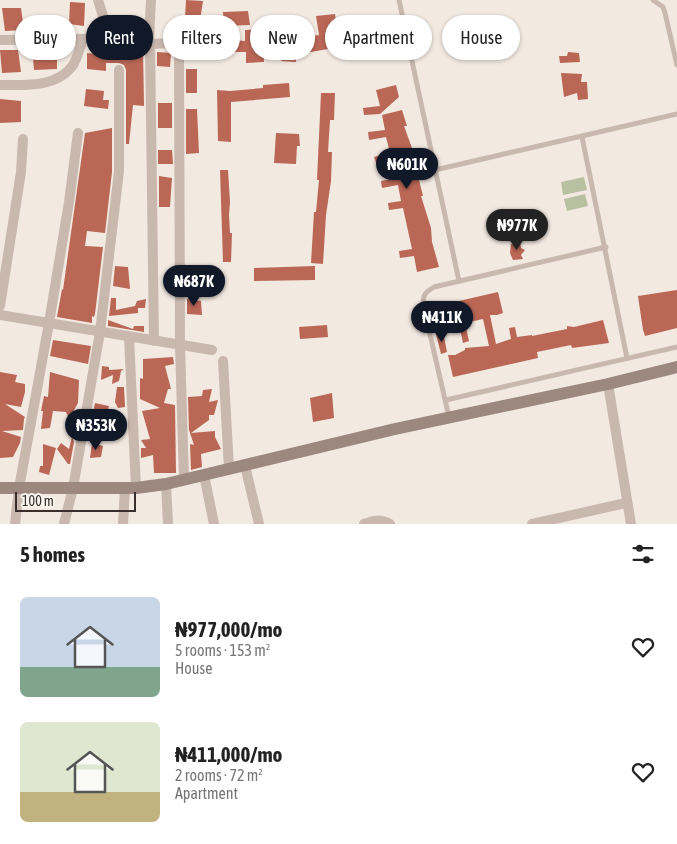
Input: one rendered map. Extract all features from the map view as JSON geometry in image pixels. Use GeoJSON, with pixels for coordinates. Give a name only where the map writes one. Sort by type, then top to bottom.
{"type":"FeatureCollection","features":[{"type":"Feature","properties":{"kind":"street"},"geometry":{"type":"LineString","coordinates":[[98,0],[103,15]]}},
{"type":"Feature","properties":{"kind":"street"},"geometry":{"type":"LineString","coordinates":[[150,15],[151,0]]}},
{"type":"Feature","properties":{"kind":"street"},"geometry":{"type":"LineString","coordinates":[[0,85],[29,85],[58,78],[73,64],[83,39]]}},
{"type":"Feature","properties":{"kind":"street"},"geometry":{"type":"LineString","coordinates":[[0,40],[86,39]]}},
{"type":"Feature","properties":{"kind":"street"},"geometry":{"type":"LineString","coordinates":[[153,41],[175,44],[179,48],[180,345],[184,480]]}},
{"type":"Feature","properties":{"kind":"street"},"geometry":{"type":"LineString","coordinates":[[149,60],[154,341]]}},
{"type":"Feature","properties":{"kind":"street"},"geometry":{"type":"LineString","coordinates":[[64,524],[73,488],[100,332],[119,171],[119,70]]}},
{"type":"Feature","properties":{"kind":"street"},"geometry":{"type":"LineString","coordinates":[[15,524],[19,488],[69,202],[78,133]]}},
{"type":"Feature","properties":{"kind":"street"},"geometry":{"type":"LineString","coordinates":[[0,306],[22,172],[23,139]]}},
{"type":"Feature","properties":{"kind":"street"},"geometry":{"type":"LineString","coordinates":[[0,315],[212,350]]}},
{"type":"Feature","properties":{"kind":"street"},"geometry":{"type":"LineString","coordinates":[[123,524],[130,488],[129,337]]}},
{"type":"Feature","properties":{"kind":"street"},"geometry":{"type":"LineString","coordinates":[[223,361],[229,470]]}},
{"type":"Feature","properties":{"kind":"street"},"geometry":{"type":"LineString","coordinates":[[0,488],[130,488],[166,484],[677,367]]}},
{"type":"Feature","properties":{"kind":"street"},"geometry":{"type":"LineString","coordinates":[[608,384],[626,503],[631,524]]}},
{"type":"Feature","properties":{"kind":"street"},"geometry":{"type":"LineString","coordinates":[[246,466],[259,524]]}},
{"type":"Feature","properties":{"kind":"street"},"geometry":{"type":"LineString","coordinates":[[204,476],[214,524]]}},
{"type":"Feature","properties":{"kind":"street"},"geometry":{"type":"LineString","coordinates":[[166,484],[168,524]]}},
{"type":"Feature","properties":{"kind":"street"},"geometry":{"type":"LineString","coordinates":[[532,524],[626,503]]}},
{"type":"Feature","properties":{"kind":"street"},"geometry":{"type":"LineString","coordinates":[[364,524],[375,520],[390,524]]}},
{"type":"Feature","properties":{"kind":"lane"},"geometry":{"type":"LineString","coordinates":[[399,0],[459,281]]}},
{"type":"Feature","properties":{"kind":"lane"},"geometry":{"type":"LineString","coordinates":[[653,0],[666,13],[677,65]]}},
{"type":"Feature","properties":{"kind":"lane"},"geometry":{"type":"LineString","coordinates":[[435,170],[677,114]]}},
{"type":"Feature","properties":{"kind":"lane"},"geometry":{"type":"LineString","coordinates":[[582,137],[606,247],[627,358]]}},
{"type":"Feature","properties":{"kind":"lane"},"geometry":{"type":"LineString","coordinates":[[450,418],[423,304],[426,292],[434,287],[606,247]]}},
{"type":"Feature","properties":{"kind":"lane"},"geometry":{"type":"LineString","coordinates":[[446,400],[677,346]]}},
{"type":"Feature","properties":{"kind":"green space"},"geometry":{"type":"Polygon","coordinates":[[[584,177],[587,190],[563,195],[561,182],[584,177]]]}},
{"type":"Feature","properties":{"kind":"green space"},"geometry":{"type":"Polygon","coordinates":[[[585,194],[588,206],[567,211],[564,199],[585,194]]]}},
{"type":"Feature","properties":{"kind":"building"},"geometry":{"type":"Polygon","coordinates":[[[186,0],[203,1],[201,15],[185,15],[186,0]]]}},
{"type":"Feature","properties":{"kind":"building"},"geometry":{"type":"Polygon","coordinates":[[[70,2],[85,3],[84,26],[76,25],[76,15],[69,15],[70,2]]]}},
{"type":"Feature","properties":{"kind":"building"},"geometry":{"type":"Polygon","coordinates":[[[2,8],[21,8],[22,15],[15,15],[15,30],[5,31],[2,8]]]}},
{"type":"Feature","properties":{"kind":"building"},"geometry":{"type":"Polygon","coordinates":[[[248,11],[250,25],[240,25],[240,15],[223,15],[223,12],[248,11]]]}},
{"type":"Feature","properties":{"kind":"building"},"geometry":{"type":"Polygon","coordinates":[[[325,15],[325,50],[315,51],[315,36],[319,35],[316,16],[325,15]]]}},
{"type":"Feature","properties":{"kind":"building"},"geometry":{"type":"Polygon","coordinates":[[[245,30],[250,30],[250,60],[264,60],[264,62],[246,63],[246,52],[240,52],[240,41],[245,41],[245,30]]]}},
{"type":"Feature","properties":{"kind":"building"},"geometry":{"type":"Polygon","coordinates":[[[0,50],[15,50],[15,60],[19,60],[21,72],[2,73],[0,50]]]}},
{"type":"Feature","properties":{"kind":"building"},"geometry":{"type":"Polygon","coordinates":[[[157,52],[163,52],[163,60],[170,60],[170,67],[157,66],[157,52]]]}},
{"type":"Feature","properties":{"kind":"building"},"geometry":{"type":"Polygon","coordinates":[[[568,52],[579,53],[580,62],[560,63],[559,56],[567,56],[568,52]]]}},
{"type":"Feature","properties":{"kind":"building"},"geometry":{"type":"Polygon","coordinates":[[[33,60],[57,60],[57,69],[34,70],[33,60]]]}},
{"type":"Feature","properties":{"kind":"building"},"geometry":{"type":"Polygon","coordinates":[[[87,60],[143,60],[144,106],[133,105],[129,144],[126,144],[126,70],[124,65],[106,63],[106,71],[87,69],[87,60]]]}},
{"type":"Feature","properties":{"kind":"building"},"geometry":{"type":"Polygon","coordinates":[[[296,60],[296,62],[281,61],[296,60]]]}},
{"type":"Feature","properties":{"kind":"building"},"geometry":{"type":"Polygon","coordinates":[[[186,69],[197,69],[197,93],[186,93],[186,69]]]}},
{"type":"Feature","properties":{"kind":"building"},"geometry":{"type":"Polygon","coordinates":[[[561,73],[582,74],[581,82],[587,82],[588,99],[578,100],[577,93],[564,97],[561,73]]]}},
{"type":"Feature","properties":{"kind":"building"},"geometry":{"type":"Polygon","coordinates":[[[289,83],[290,97],[231,102],[231,142],[218,141],[217,90],[230,91],[263,88],[263,85],[289,83]]]}},
{"type":"Feature","properties":{"kind":"building"},"geometry":{"type":"Polygon","coordinates":[[[396,85],[399,97],[380,114],[364,115],[363,108],[380,106],[376,90],[396,85]]]}},
{"type":"Feature","properties":{"kind":"building"},"geometry":{"type":"Polygon","coordinates":[[[86,89],[104,91],[103,100],[109,100],[108,109],[84,106],[86,89]]]}},
{"type":"Feature","properties":{"kind":"building"},"geometry":{"type":"Polygon","coordinates":[[[321,93],[335,93],[334,120],[330,120],[328,152],[332,152],[331,181],[326,215],[323,264],[311,263],[314,212],[316,212],[319,180],[317,180],[321,93]]]}},
{"type":"Feature","properties":{"kind":"building"},"geometry":{"type":"Polygon","coordinates":[[[0,99],[21,101],[21,122],[0,123],[0,99]]]}},
{"type":"Feature","properties":{"kind":"building"},"geometry":{"type":"Polygon","coordinates":[[[158,103],[172,103],[172,128],[158,128],[158,103]]]}},
{"type":"Feature","properties":{"kind":"building"},"geometry":{"type":"Polygon","coordinates":[[[186,109],[197,109],[199,153],[186,154],[186,109]]]}},
{"type":"Feature","properties":{"kind":"building"},"geometry":{"type":"Polygon","coordinates":[[[402,110],[407,126],[404,126],[412,148],[423,196],[421,196],[431,228],[432,242],[439,267],[417,272],[414,256],[400,258],[399,251],[412,249],[403,208],[389,210],[388,203],[401,201],[398,185],[382,188],[381,181],[397,178],[392,160],[377,165],[374,157],[390,153],[386,137],[369,140],[368,132],[385,130],[382,115],[402,110]]]}},
{"type":"Feature","properties":{"kind":"building"},"geometry":{"type":"Polygon","coordinates":[[[112,128],[112,172],[105,233],[87,231],[85,246],[103,247],[95,314],[94,317],[92,316],[92,323],[57,317],[63,290],[85,133],[112,128]]]}},
{"type":"Feature","properties":{"kind":"building"},"geometry":{"type":"Polygon","coordinates":[[[276,133],[299,134],[300,146],[297,146],[296,164],[274,163],[276,133]]]}},
{"type":"Feature","properties":{"kind":"building"},"geometry":{"type":"Polygon","coordinates":[[[158,150],[172,150],[173,164],[158,164],[158,150]]]}},
{"type":"Feature","properties":{"kind":"building"},"geometry":{"type":"Polygon","coordinates":[[[220,170],[228,170],[230,233],[232,233],[231,262],[223,262],[220,170]]]}},
{"type":"Feature","properties":{"kind":"building"},"geometry":{"type":"Polygon","coordinates":[[[159,176],[172,178],[170,207],[159,207],[159,176]]]}},
{"type":"Feature","properties":{"kind":"building"},"geometry":{"type":"Polygon","coordinates":[[[520,242],[521,248],[525,250],[521,255],[523,259],[513,260],[510,253],[511,244],[520,242]]]}},
{"type":"Feature","properties":{"kind":"building"},"geometry":{"type":"Polygon","coordinates":[[[115,266],[128,267],[130,289],[113,286],[115,266]]]}},
{"type":"Feature","properties":{"kind":"building"},"geometry":{"type":"Polygon","coordinates":[[[315,266],[315,280],[254,281],[254,268],[315,266]]]}},
{"type":"Feature","properties":{"kind":"building"},"geometry":{"type":"Polygon","coordinates":[[[677,290],[677,328],[645,336],[638,296],[677,290]]]}},
{"type":"Feature","properties":{"kind":"building"},"geometry":{"type":"Polygon","coordinates":[[[498,292],[503,313],[490,315],[496,344],[511,339],[509,328],[515,327],[517,337],[532,336],[567,329],[567,326],[574,327],[603,320],[609,343],[572,348],[571,345],[537,352],[538,358],[453,377],[448,355],[455,355],[465,350],[465,348],[489,346],[483,319],[465,323],[469,341],[463,343],[459,324],[441,328],[437,306],[498,292]]]}},
{"type":"Feature","properties":{"kind":"building"},"geometry":{"type":"Polygon","coordinates":[[[111,298],[116,298],[116,310],[135,306],[137,301],[146,299],[145,308],[138,308],[138,313],[109,316],[111,298]]]}},
{"type":"Feature","properties":{"kind":"building"},"geometry":{"type":"Polygon","coordinates":[[[187,299],[201,301],[202,315],[187,314],[187,299]]]}},
{"type":"Feature","properties":{"kind":"building"},"geometry":{"type":"Polygon","coordinates":[[[108,320],[133,329],[134,326],[144,326],[144,332],[108,326],[108,320]]]}},
{"type":"Feature","properties":{"kind":"building"},"geometry":{"type":"Polygon","coordinates":[[[327,325],[328,337],[300,339],[299,327],[327,325]]]}},
{"type":"Feature","properties":{"kind":"building"},"geometry":{"type":"Polygon","coordinates":[[[443,332],[447,352],[441,354],[436,334],[443,332]]]}},
{"type":"Feature","properties":{"kind":"building"},"geometry":{"type":"Polygon","coordinates":[[[53,340],[91,346],[88,364],[50,356],[53,340]]]}},
{"type":"Feature","properties":{"kind":"building"},"geometry":{"type":"Polygon","coordinates":[[[173,357],[174,364],[165,366],[171,389],[168,389],[164,403],[175,405],[176,473],[154,473],[153,455],[141,458],[141,448],[146,448],[141,440],[150,439],[142,411],[160,408],[140,399],[140,378],[143,379],[143,359],[173,357]]]}},
{"type":"Feature","properties":{"kind":"building"},"geometry":{"type":"Polygon","coordinates":[[[102,366],[109,367],[109,370],[124,369],[121,371],[119,381],[112,384],[113,375],[101,380],[102,366]]]}},
{"type":"Feature","properties":{"kind":"building"},"geometry":{"type":"Polygon","coordinates":[[[0,372],[17,375],[15,382],[25,384],[21,407],[5,404],[25,417],[23,430],[2,431],[21,437],[13,457],[0,458],[0,372]]]}},
{"type":"Feature","properties":{"kind":"building"},"geometry":{"type":"Polygon","coordinates":[[[50,372],[79,380],[78,403],[69,419],[66,412],[53,411],[50,428],[41,429],[43,411],[41,411],[44,396],[48,397],[50,372]]]}},
{"type":"Feature","properties":{"kind":"building"},"geometry":{"type":"Polygon","coordinates":[[[117,387],[124,387],[125,407],[118,408],[115,402],[117,387]]]}},
{"type":"Feature","properties":{"kind":"building"},"geometry":{"type":"Polygon","coordinates":[[[212,389],[209,402],[218,400],[214,415],[209,415],[209,420],[191,433],[215,431],[215,437],[221,449],[201,454],[202,467],[191,470],[190,444],[194,445],[189,430],[188,397],[202,396],[203,390],[212,389]]]}},
{"type":"Feature","properties":{"kind":"building"},"geometry":{"type":"Polygon","coordinates":[[[332,393],[334,418],[313,422],[310,398],[332,393]]]}},
{"type":"Feature","properties":{"kind":"building"},"geometry":{"type":"Polygon","coordinates":[[[95,403],[109,406],[103,434],[94,436],[96,415],[95,403]]]}},
{"type":"Feature","properties":{"kind":"building"},"geometry":{"type":"Polygon","coordinates":[[[72,437],[74,442],[70,464],[68,464],[57,449],[61,443],[69,449],[72,437]]]}},
{"type":"Feature","properties":{"kind":"building"},"geometry":{"type":"Polygon","coordinates":[[[92,443],[103,446],[101,457],[90,458],[92,443]]]}},
{"type":"Feature","properties":{"kind":"building"},"geometry":{"type":"Polygon","coordinates":[[[43,444],[56,448],[49,475],[39,472],[40,466],[43,466],[43,444]]]}}]}
